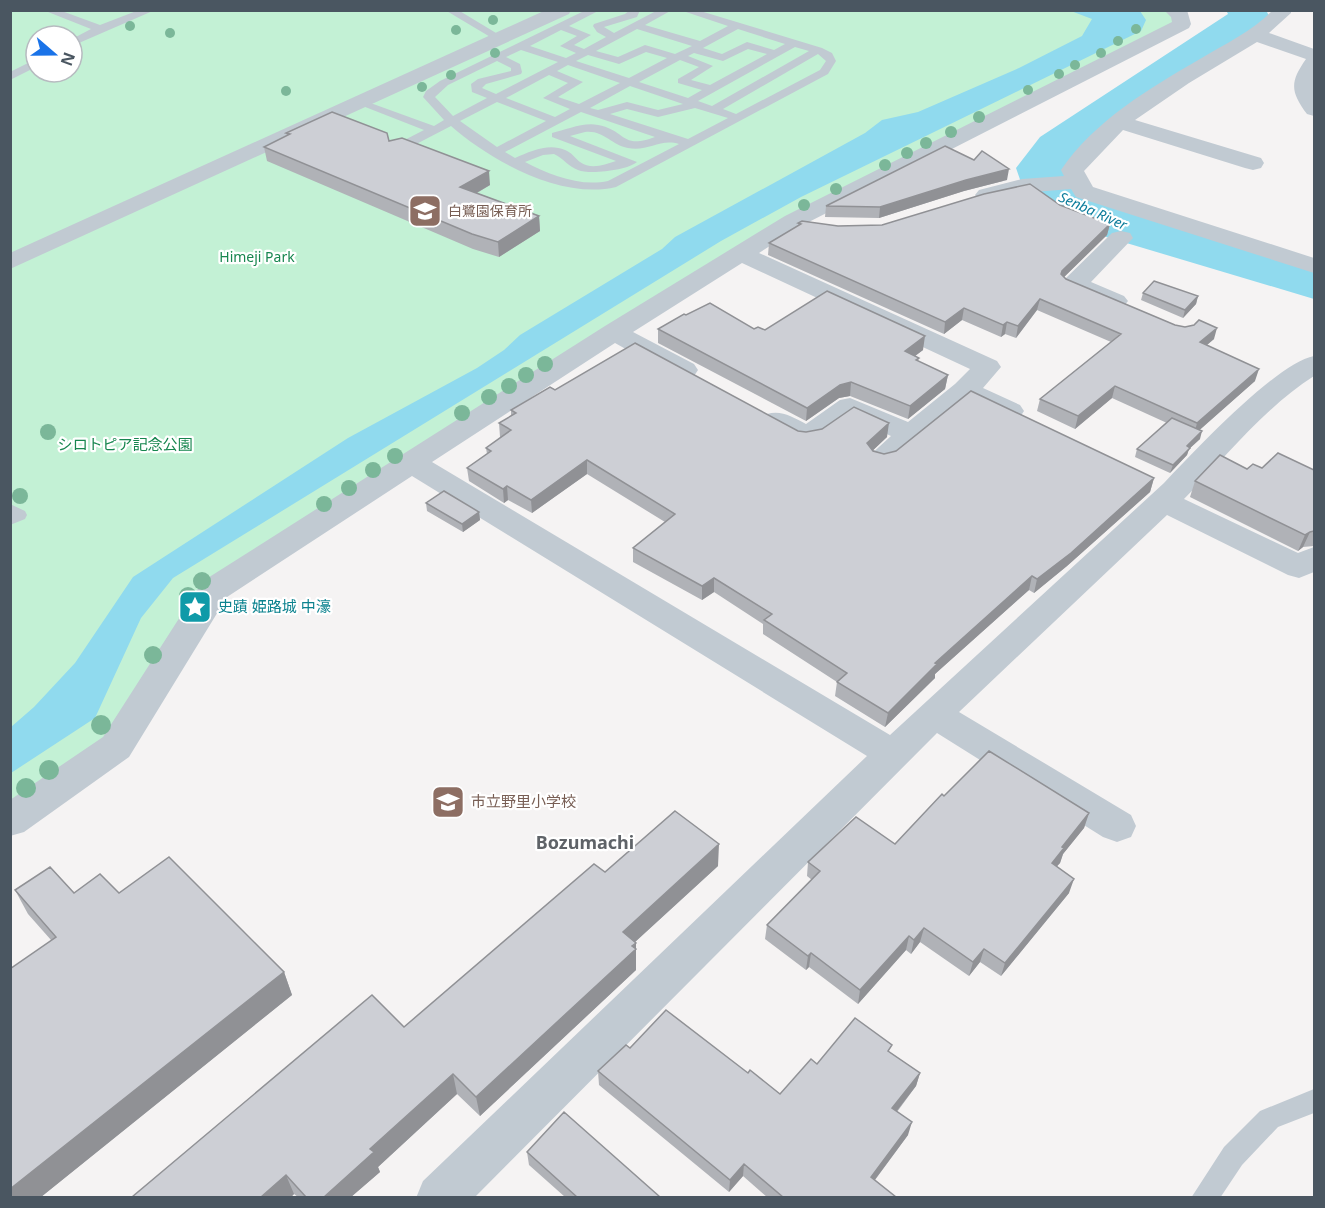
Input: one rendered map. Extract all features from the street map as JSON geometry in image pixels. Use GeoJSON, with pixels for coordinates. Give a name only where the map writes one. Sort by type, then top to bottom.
{"type":"FeatureCollection","features":[{"type":"Feature","properties":{"kind":"street"},"geometry":{"type":"LineString","coordinates":[[10,821],[116,747],[215,589],[614,332],[793,221],[1182,24],[1180,14],[1173,10]]}},
{"type":"Feature","properties":{"kind":"street"},"geometry":{"type":"LineString","coordinates":[[1282,10],[1282,13],[1255,35],[1197,69],[1119,122],[1088,149],[1072,170],[1084,192],[1314,266]]}},
{"type":"Feature","properties":{"kind":"street"},"geometry":{"type":"LineString","coordinates":[[15,256],[361,103],[516,36],[562,19]]}},
{"type":"Feature","properties":{"kind":"street"},"geometry":{"type":"LineString","coordinates":[[1255,35],[1314,55]]}},
{"type":"Feature","properties":{"kind":"street"},"geometry":{"type":"LineString","coordinates":[[1314,62],[1305,75],[1302,85],[1314,110]]}},
{"type":"Feature","properties":{"kind":"street"},"geometry":{"type":"LineString","coordinates":[[1119,122],[1253,163]]}},
{"type":"Feature","properties":{"kind":"street"},"geometry":{"type":"LineString","coordinates":[[963,202],[1022,186],[1078,181]]}},
{"type":"Feature","properties":{"kind":"street"},"geometry":{"type":"LineString","coordinates":[[793,221],[827,226]]}},
{"type":"Feature","properties":{"kind":"street"},"geometry":{"type":"LineString","coordinates":[[1121,238],[1074,284],[1138,311]]}},
{"type":"Feature","properties":{"kind":"street"},"geometry":{"type":"LineString","coordinates":[[742,254],[987,367],[965,390],[883,457]]}},
{"type":"Feature","properties":{"kind":"street"},"geometry":{"type":"LineString","coordinates":[[614,332],[705,381]]}},
{"type":"Feature","properties":{"kind":"street"},"geometry":{"type":"LineString","coordinates":[[441,1197],[1164,490],[1287,381],[1314,364]]}},
{"type":"Feature","properties":{"kind":"street"},"geometry":{"type":"LineString","coordinates":[[965,390],[1028,420]]}},
{"type":"Feature","properties":{"kind":"street"},"geometry":{"type":"LineString","coordinates":[[756,408],[807,436],[850,406],[911,434]]}},
{"type":"Feature","properties":{"kind":"street"},"geometry":{"type":"LineString","coordinates":[[412,463],[894,755]]}},
{"type":"Feature","properties":{"kind":"street"},"geometry":{"type":"LineString","coordinates":[[1164,490],[1299,567],[1314,558]]}},
{"type":"Feature","properties":{"kind":"street"},"geometry":{"type":"LineString","coordinates":[[934,714],[1118,826]]}},
{"type":"Feature","properties":{"kind":"lane"},"geometry":{"type":"LineString","coordinates":[[48,10],[100,29]]}},
{"type":"Feature","properties":{"kind":"lane"},"geometry":{"type":"LineString","coordinates":[[84,37],[150,10]]}},
{"type":"Feature","properties":{"kind":"lane"},"geometry":{"type":"LineString","coordinates":[[450,10],[516,36],[567,62],[735,117]]}},
{"type":"Feature","properties":{"kind":"lane"},"geometry":{"type":"LineString","coordinates":[[562,19],[595,10]]}},
{"type":"Feature","properties":{"kind":"lane"},"geometry":{"type":"LineString","coordinates":[[614,37],[598,26],[608,20],[633,15],[635,10]]}},
{"type":"Feature","properties":{"kind":"lane"},"geometry":{"type":"LineString","coordinates":[[394,150],[667,10]]}},
{"type":"Feature","properties":{"kind":"lane"},"geometry":{"type":"LineString","coordinates":[[516,36],[444,83],[430,93],[429,97],[450,120],[514,163],[574,185],[595,187],[612,184],[824,72],[831,61],[828,54],[818,50],[685,10]]}},
{"type":"Feature","properties":{"kind":"lane"},"geometry":{"type":"LineString","coordinates":[[562,19],[586,35],[565,46],[619,61],[645,48],[678,57],[708,66],[682,81],[711,89]]}},
{"type":"Feature","properties":{"kind":"lane"},"geometry":{"type":"LineString","coordinates":[[648,20],[712,39]]}},
{"type":"Feature","properties":{"kind":"lane"},"geometry":{"type":"LineString","coordinates":[[637,26],[723,58],[747,45],[775,53]]}},
{"type":"Feature","properties":{"kind":"lane"},"geometry":{"type":"LineString","coordinates":[[496,152],[737,26]]}},
{"type":"Feature","properties":{"kind":"lane"},"geometry":{"type":"LineString","coordinates":[[516,36],[517,72],[508,77],[483,80],[477,84],[476,90],[556,121]]}},
{"type":"Feature","properties":{"kind":"lane"},"geometry":{"type":"LineString","coordinates":[[598,114],[627,105],[658,114],[699,106],[711,89],[794,43]]}},
{"type":"Feature","properties":{"kind":"lane"},"geometry":{"type":"LineString","coordinates":[[560,136],[584,128],[603,129],[619,142],[641,145],[662,135],[699,106],[818,50]]}},
{"type":"Feature","properties":{"kind":"lane"},"geometry":{"type":"LineString","coordinates":[[10,77],[24,69]]}},
{"type":"Feature","properties":{"kind":"lane"},"geometry":{"type":"LineString","coordinates":[[547,72],[577,82],[549,98],[687,143]]}},
{"type":"Feature","properties":{"kind":"lane"},"geometry":{"type":"LineString","coordinates":[[361,103],[432,129]]}},
{"type":"Feature","properties":{"kind":"lane"},"geometry":{"type":"LineString","coordinates":[[479,106],[644,167]]}},
{"type":"Feature","properties":{"kind":"lane"},"geometry":{"type":"LineString","coordinates":[[514,163],[541,152],[555,151],[565,153],[578,167],[588,170],[597,170],[627,161]]}},
{"type":"Feature","properties":{"kind":"lane"},"geometry":{"type":"LineString","coordinates":[[10,509],[19,515],[10,520]]}},
{"type":"Feature","properties":{"kind":"lane"},"geometry":{"type":"LineString","coordinates":[[1204,1197],[1233,1156],[1269,1119],[1314,1101]]}},
{"type":"Feature","properties":{"kind":"green space","name":"Himeji Park"},"geometry":{"type":"Polygon","coordinates":[[[1165,10],[1173,14],[1176,26],[813,206],[195,595],[118,733],[11,807],[11,11],[1165,10]]]}},
{"type":"Feature","properties":{"kind":"water"},"geometry":{"type":"Polygon","coordinates":[[[1071,11],[1140,11],[1146,20],[1141,31],[801,197],[721,241],[173,578],[141,618],[95,718],[11,773],[11,727],[34,707],[75,663],[133,577],[348,438],[477,368],[504,350],[520,335],[662,249],[675,237],[865,133],[882,120],[918,112],[1019,68],[1082,36],[1092,19],[1071,11]]]}},
{"type":"Feature","properties":{"kind":"building"},"geometry":{"type":"Polygon","coordinates":[[[332,112],[387,133],[389,141],[402,138],[489,171],[460,187],[539,216],[498,242],[472,234],[264,147],[290,134],[286,133],[332,112]]]}},
{"type":"Feature","properties":{"kind":"building"},"geometry":{"type":"Polygon","coordinates":[[[945,146],[974,160],[982,151],[1009,169],[880,207],[826,206],[945,146]]]}},
{"type":"Feature","properties":{"kind":"building"},"geometry":{"type":"Polygon","coordinates":[[[1030,184],[1060,205],[1110,224],[1062,271],[1061,274],[1066,279],[1175,325],[1185,327],[1194,325],[1199,320],[1217,328],[1200,342],[1259,369],[1197,423],[1115,386],[1078,416],[1040,399],[1121,334],[1040,299],[1018,326],[1007,322],[1003,325],[964,308],[945,322],[769,243],[801,224],[798,223],[802,221],[838,226],[882,225],[984,194],[1030,184]]]}},
{"type":"Feature","properties":{"kind":"building"},"geometry":{"type":"Polygon","coordinates":[[[1154,281],[1198,296],[1185,310],[1143,293],[1154,281]]]}},
{"type":"Feature","properties":{"kind":"building"},"geometry":{"type":"Polygon","coordinates":[[[827,291],[925,336],[905,351],[919,358],[916,360],[948,375],[910,406],[851,382],[840,385],[807,408],[658,329],[710,303],[754,329],[758,327],[765,330],[827,291]]]}},
{"type":"Feature","properties":{"kind":"building"},"geometry":{"type":"Polygon","coordinates":[[[635,343],[798,431],[822,429],[854,407],[889,423],[867,443],[873,451],[884,454],[896,451],[971,391],[1154,478],[1071,553],[1037,579],[1032,576],[935,663],[937,664],[888,713],[837,682],[847,673],[764,620],[772,614],[714,578],[702,586],[633,548],[675,514],[587,460],[531,500],[507,486],[503,489],[467,468],[491,451],[486,448],[511,430],[499,423],[516,413],[511,410],[550,387],[555,390],[635,343]]]}},
{"type":"Feature","properties":{"kind":"building"},"geometry":{"type":"Polygon","coordinates":[[[1172,418],[1202,431],[1187,446],[1190,448],[1173,465],[1137,449],[1172,418]]]}},
{"type":"Feature","properties":{"kind":"building"},"geometry":{"type":"Polygon","coordinates":[[[1278,453],[1314,470],[1314,531],[1305,535],[1195,481],[1220,455],[1247,469],[1253,464],[1262,468],[1278,453]]]}},
{"type":"Feature","properties":{"kind":"building"},"geometry":{"type":"Polygon","coordinates":[[[444,491],[479,512],[462,524],[426,503],[444,491]]]}},
{"type":"Feature","properties":{"kind":"building"},"geometry":{"type":"Polygon","coordinates":[[[989,751],[1089,813],[1052,863],[1074,879],[1005,963],[984,949],[973,962],[924,928],[914,940],[909,936],[860,990],[811,953],[808,956],[767,925],[820,871],[808,862],[856,817],[895,844],[942,794],[944,796],[989,751]]]}},
{"type":"Feature","properties":{"kind":"building"},"geometry":{"type":"Polygon","coordinates":[[[675,811],[719,844],[623,932],[636,943],[632,946],[636,949],[476,1097],[453,1074],[370,1149],[374,1152],[324,1197],[306,1197],[286,1175],[261,1197],[132,1197],[372,995],[404,1027],[594,864],[605,872],[675,811]]]}},
{"type":"Feature","properties":{"kind":"building"},"geometry":{"type":"Polygon","coordinates":[[[169,857],[284,972],[10,1189],[10,969],[56,937],[15,890],[50,867],[74,893],[100,874],[119,893],[169,857]]]}},
{"type":"Feature","properties":{"kind":"building"},"geometry":{"type":"Polygon","coordinates":[[[666,1010],[748,1073],[750,1070],[780,1094],[811,1059],[817,1064],[855,1018],[892,1045],[888,1051],[920,1073],[892,1108],[912,1122],[871,1177],[896,1197],[783,1197],[744,1164],[730,1180],[598,1071],[626,1045],[630,1048],[666,1010]]]}},
{"type":"Feature","properties":{"kind":"building"},"geometry":{"type":"Polygon","coordinates":[[[564,1112],[660,1197],[577,1197],[527,1152],[564,1112]]]}},
{"type":"Feature","properties":{"kind":"waterway","name":"Senba River"},"geometry":{"type":"LineString","coordinates":[[1246,10],[1250,18],[1057,147],[1040,168],[1049,191],[1121,225],[1314,283]]}},
{"type":"Feature","properties":{"kind":"place","name":"白鷺園保育所"},"geometry":{"type":"Point","coordinates":[425,211]}},
{"type":"Feature","properties":{"kind":"place","name":"史蹟 姫路城 中濠"},"geometry":{"type":"Point","coordinates":[195,607]}},
{"type":"Feature","properties":{"kind":"place","name":"市立野里小学校"},"geometry":{"type":"Point","coordinates":[448,802]}},
{"type":"Feature","properties":{"kind":"district","name":"Bozumachi"},"geometry":{"type":"Point","coordinates":[585,843]}},
{"type":"Feature","properties":{"kind":"park label","name":"シロトピア記念公園"},"geometry":{"type":"Point","coordinates":[125,445]}}]}
